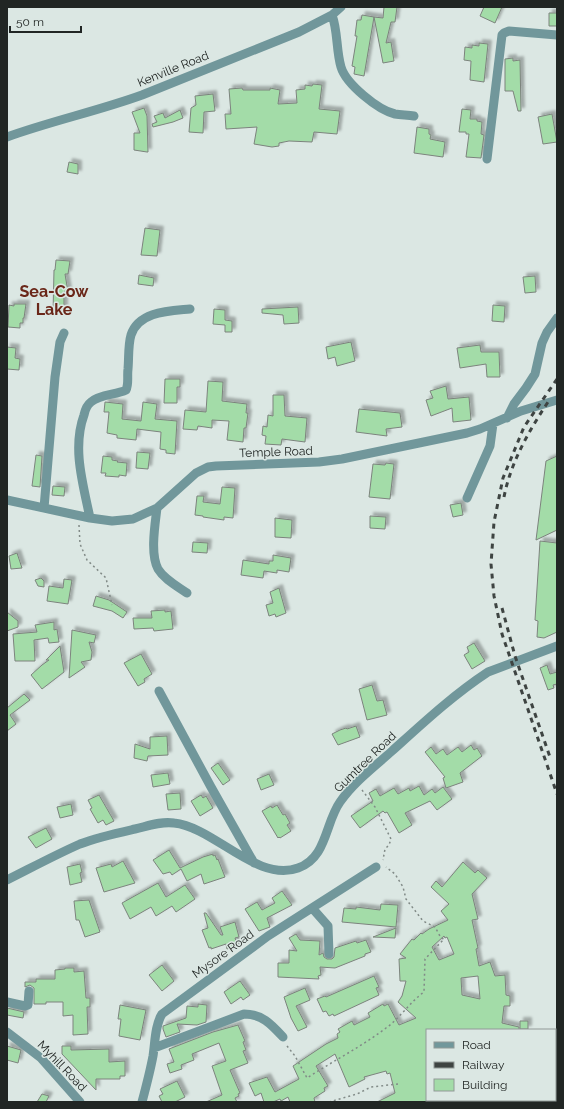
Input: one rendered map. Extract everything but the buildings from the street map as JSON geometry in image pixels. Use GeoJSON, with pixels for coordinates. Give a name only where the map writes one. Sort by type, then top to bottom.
{"type":"FeatureCollection","features":[{"type":"Feature","properties":{"kind":"street","name":"Kenville Road"},"geometry":{"type":"LineString","coordinates":[[7,137],[31,128],[142,95],[300,32],[332,15],[341,7]]}},
{"type":"Feature","properties":{"kind":"street"},"geometry":{"type":"LineString","coordinates":[[332,15],[335,22],[337,47],[341,67],[347,80],[358,91],[385,110],[395,114],[414,116]]}},
{"type":"Feature","properties":{"kind":"street"},"geometry":{"type":"LineString","coordinates":[[487,159],[502,35],[508,31],[557,35]]}},
{"type":"Feature","properties":{"kind":"street"},"geometry":{"type":"LineString","coordinates":[[90,518],[80,472],[78,448],[79,427],[86,408],[90,402],[95,399],[121,393],[126,390],[128,386],[127,374],[131,335],[137,324],[148,316],[161,312],[190,309]]}},
{"type":"Feature","properties":{"kind":"street"},"geometry":{"type":"LineString","coordinates":[[507,418],[514,404],[535,374],[542,343],[547,332],[557,318]]}},
{"type":"Feature","properties":{"kind":"street"},"geometry":{"type":"LineString","coordinates":[[44,508],[55,377],[60,342],[64,333]]}},
{"type":"Feature","properties":{"kind":"street","name":"Temple Road"},"geometry":{"type":"LineString","coordinates":[[7,500],[90,518],[112,521],[133,519],[157,508],[196,473],[208,467],[320,462],[342,459],[467,433],[493,424],[532,407],[557,400]]}},
{"type":"Feature","properties":{"kind":"street"},"geometry":{"type":"LineString","coordinates":[[467,498],[490,446],[493,424]]}},
{"type":"Feature","properties":{"kind":"street"},"geometry":{"type":"LineString","coordinates":[[157,508],[153,548],[158,569],[168,580],[187,593]]}},
{"type":"Feature","properties":{"kind":"street","name":"Gumtree Road"},"geometry":{"type":"LineString","coordinates":[[7,880],[81,844],[116,833],[163,822],[187,825],[216,840],[250,862],[266,868],[281,870],[296,869],[305,865],[318,852],[335,810],[355,784],[426,720],[478,679],[496,669],[557,646]]}},
{"type":"Feature","properties":{"kind":"street"},"geometry":{"type":"LineString","coordinates":[[159,691],[254,863]]}},
{"type":"Feature","properties":{"kind":"street","name":"Mysore Road"},"geometry":{"type":"LineString","coordinates":[[142,1102],[159,1018],[166,1010],[268,936],[376,867]]}},
{"type":"Feature","properties":{"kind":"street"},"geometry":{"type":"LineString","coordinates":[[313,908],[328,926],[329,954]]}},
{"type":"Feature","properties":{"kind":"street"},"geometry":{"type":"LineString","coordinates":[[7,1002],[25,1006],[28,1005],[29,991]]}},
{"type":"Feature","properties":{"kind":"street"},"geometry":{"type":"LineString","coordinates":[[154,1048],[244,1014],[252,1014],[265,1019],[283,1037]]}},
{"type":"Feature","properties":{"kind":"street","name":"Myhill Road"},"geometry":{"type":"LineString","coordinates":[[7,1032],[41,1058],[80,1102]]}},
{"type":"Feature","properties":{"kind":"path"},"geometry":{"type":"LineString","coordinates":[[78,515],[80,544],[87,560],[106,578],[112,605]]}},
{"type":"Feature","properties":{"kind":"path"},"geometry":{"type":"LineString","coordinates":[[355,784],[375,807],[391,839],[389,845],[385,849],[384,859],[376,867]]}},
{"type":"Feature","properties":{"kind":"path"},"geometry":{"type":"LineString","coordinates":[[283,1037],[288,1048],[295,1056],[307,1078],[387,1028],[424,992],[424,959],[444,939],[441,938],[435,928],[423,921],[406,899],[403,886],[395,874],[384,866],[376,867]]}},
{"type":"Feature","properties":{"kind":"path"},"geometry":{"type":"LineString","coordinates":[[329,1102],[357,1094],[371,1087],[398,1084]]}},
{"type":"Feature","properties":{"kind":"railway"},"geometry":{"type":"LineString","coordinates":[[557,379],[524,427],[503,478],[494,522],[491,564],[494,596],[502,634],[557,794]]}},
{"type":"Feature","properties":{"kind":"railway"},"geometry":{"type":"LineString","coordinates":[[504,497],[516,458],[535,422],[550,399]]}},
{"type":"Feature","properties":{"kind":"railway"},"geometry":{"type":"LineString","coordinates":[[502,608],[515,656],[551,760]]}},
{"type":"Feature","properties":{"kind":"district","name":"Sea-Cow Lake"},"geometry":{"type":"Point","coordinates":[54,300]}}]}
